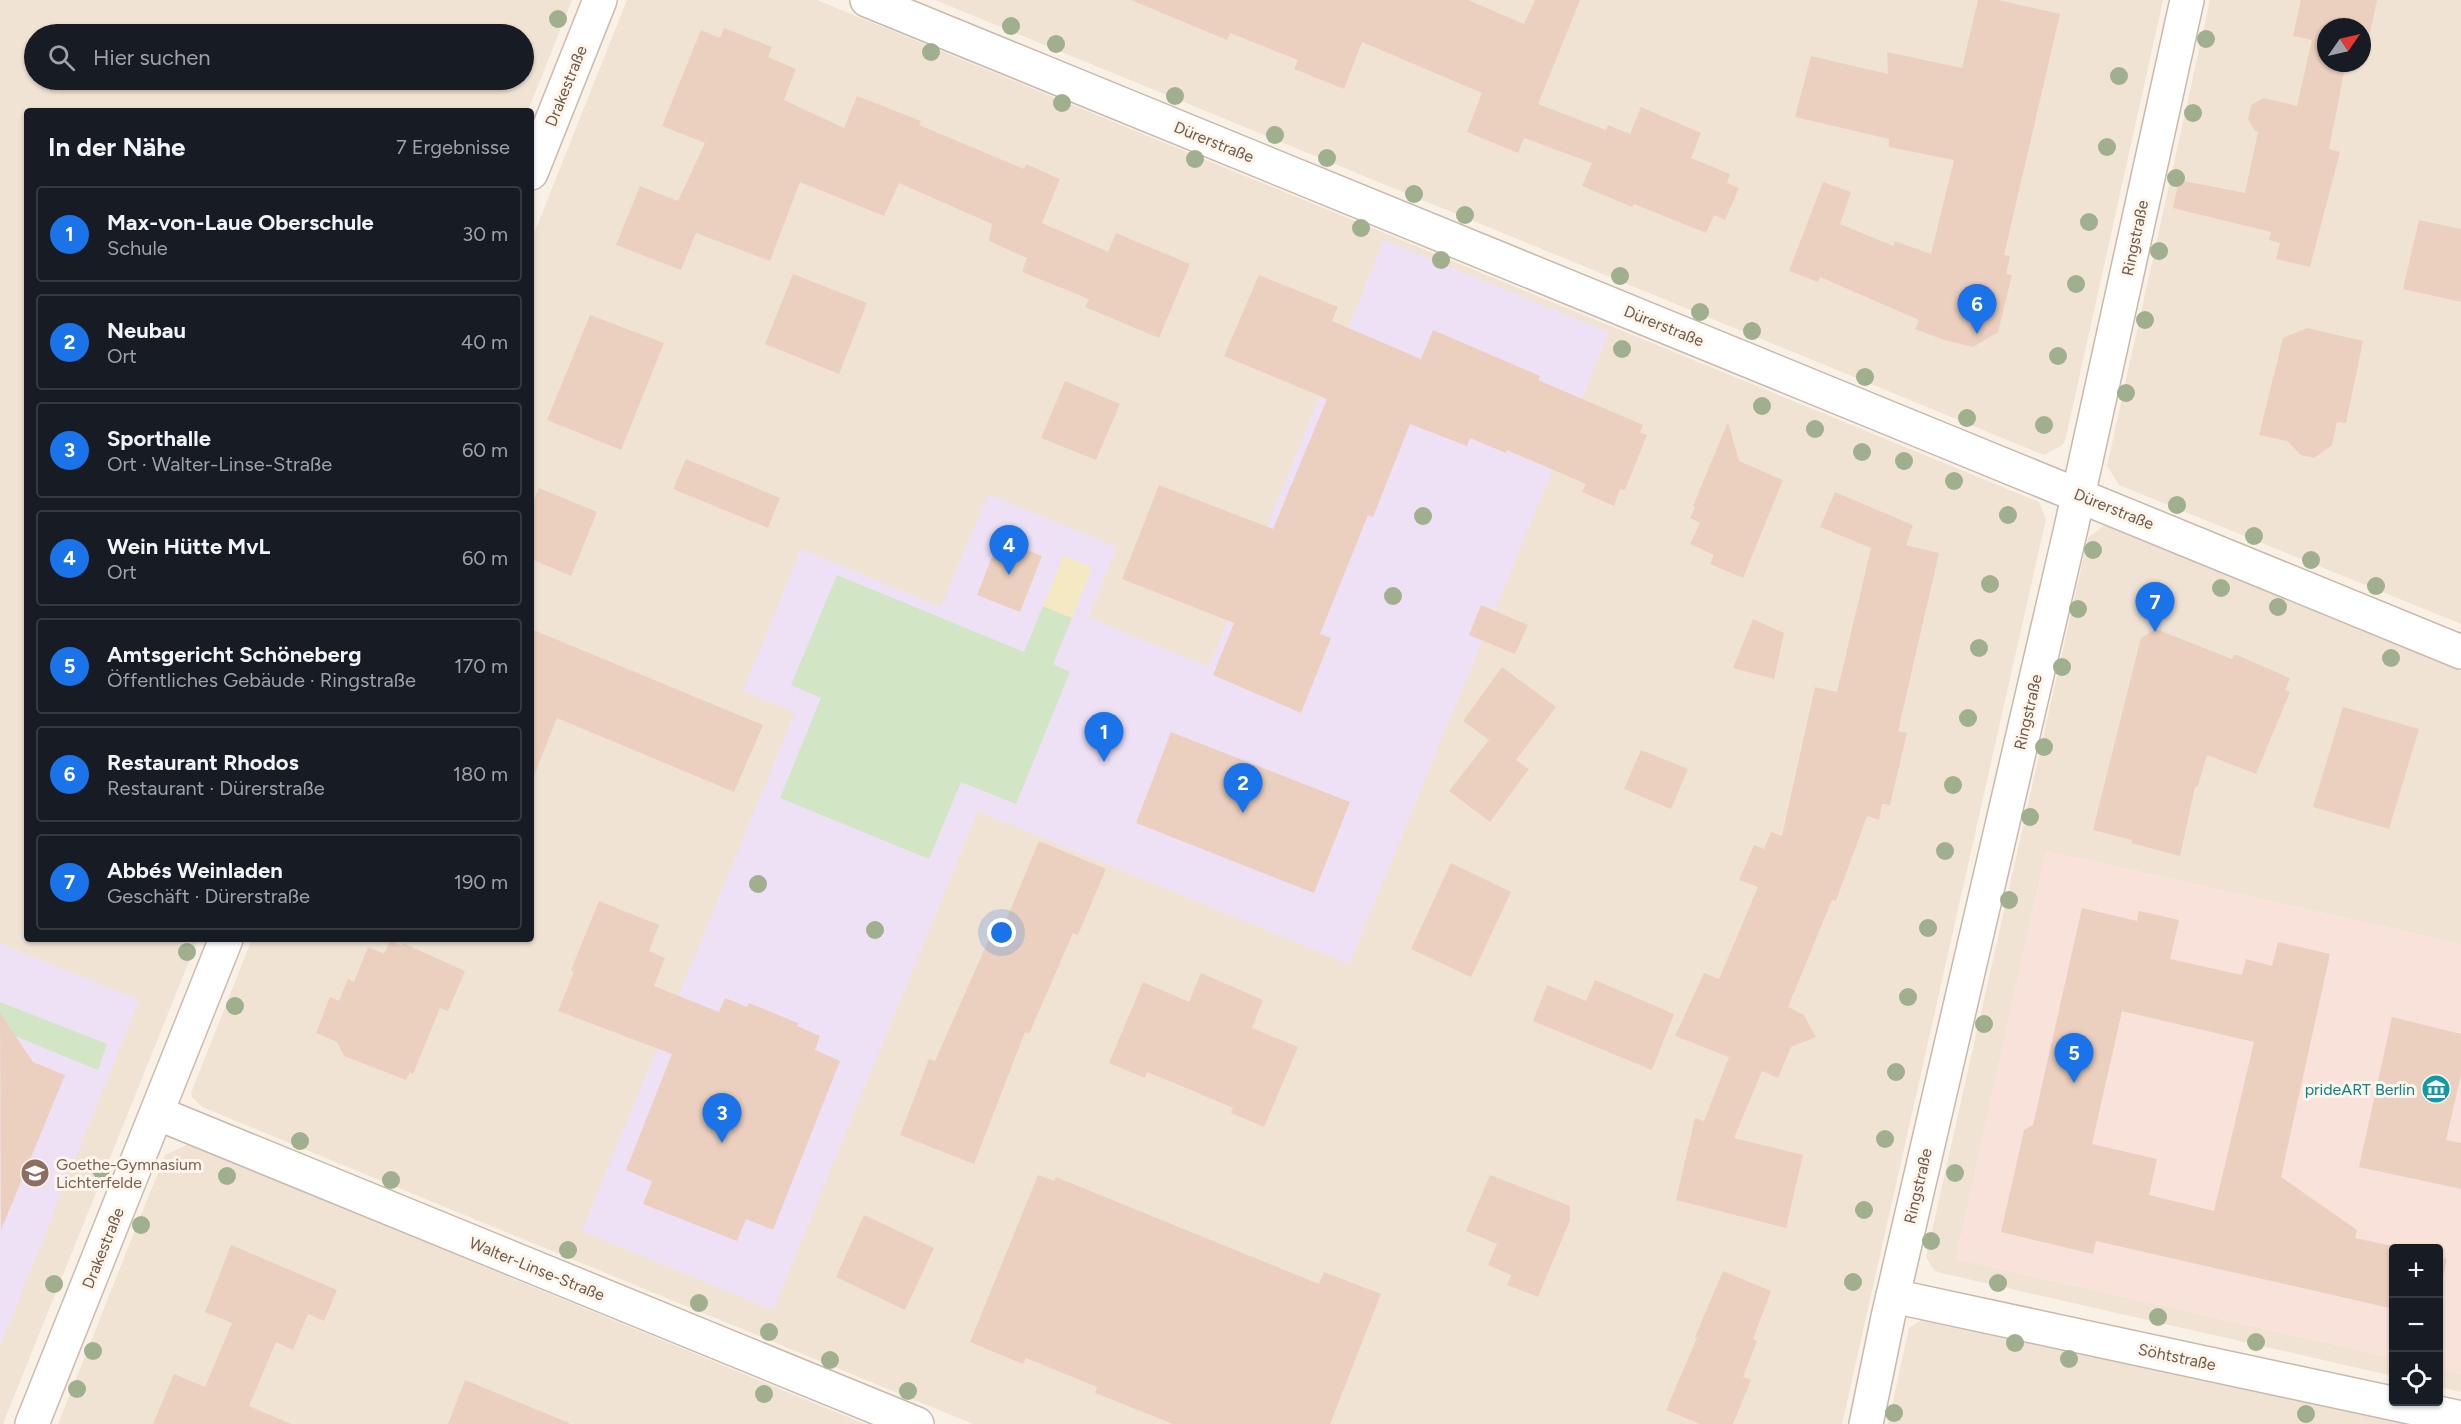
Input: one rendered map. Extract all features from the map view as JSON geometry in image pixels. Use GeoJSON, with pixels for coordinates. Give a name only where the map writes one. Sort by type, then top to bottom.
{"type":"FeatureCollection","features":[{"type":"Feature","properties":{"kind":"street","name":"Drakestraße"},"geometry":{"type":"LineString","coordinates":[[534,165],[600,0]]}},
{"type":"Feature","properties":{"kind":"street","name":"Dürerstraße"},"geometry":{"type":"LineString","coordinates":[[867,0],[2461,651]]}},
{"type":"Feature","properties":{"kind":"street","name":"Ringstraße"},"geometry":{"type":"LineString","coordinates":[[1866,1424],[1893,1296],[2078,495],[2187,0]]}},
{"type":"Feature","properties":{"kind":"street","name":"Drakestraße"},"geometry":{"type":"LineString","coordinates":[[32,1424],[225,942]]}},
{"type":"Feature","properties":{"kind":"street","name":"Walter-Linse-Straße"},"geometry":{"type":"LineString","coordinates":[[157,1113],[917,1424]]}},
{"type":"Feature","properties":{"kind":"street","name":"Söhtstraße"},"geometry":{"type":"LineString","coordinates":[[1893,1296],[2461,1418]]}},
{"type":"Feature","properties":{"kind":"shaded area"},"geometry":{"type":"Polygon","coordinates":[[[0,0],[572,0],[529,108],[24,108],[24,942],[197,942],[3,1424],[0,1424],[0,0]]]}},
{"type":"Feature","properties":{"kind":"shaded area"},"geometry":{"type":"Polygon","coordinates":[[[627,0],[817,0],[2039,502],[2046,519],[1842,1424],[973,1424],[202,1107],[191,1093],[251,942],[534,942],[534,233],[627,0]]]}},
{"type":"Feature","properties":{"kind":"shaded area"},"geometry":{"type":"Polygon","coordinates":[[[935,0],[2163,0],[2065,441],[2044,455],[935,0]]]}},
{"type":"Feature","properties":{"kind":"shaded area"},"geometry":{"type":"Polygon","coordinates":[[[2210,0],[2461,0],[2461,624],[2119,485],[2107,466],[2210,0]]]}},
{"type":"Feature","properties":{"kind":"shaded area"},"geometry":{"type":"Polygon","coordinates":[[[1384,240],[1609,332],[1349,964],[978,811],[773,1310],[582,1231],[795,712],[743,691],[801,549],[941,607],[988,494],[1117,547],[1088,617],[1209,667],[1384,240]]]}},
{"type":"Feature","properties":{"kind":"shaded area"},"geometry":{"type":"Polygon","coordinates":[[[2103,526],[2107,526],[2461,671],[2461,944],[2046,851],[1956,1259],[2389,1357],[2389,1375],[1941,1273],[1934,1270],[1926,1257],[2088,538],[2103,526]]]}},
{"type":"Feature","properties":{"kind":"shaded area"},"geometry":{"type":"Polygon","coordinates":[[[2046,851],[2461,944],[2461,1374],[2443,1369],[2443,1244],[2389,1244],[2389,1357],[1956,1259],[2046,851]]]}},
{"type":"Feature","properties":{"kind":"shaded area","name":"Goethe-Gymnasium Lichterfelde"},"geometry":{"type":"Polygon","coordinates":[[[0,943],[139,1000],[0,1346],[0,943]]]}},
{"type":"Feature","properties":{"kind":"shaded area"},"geometry":{"type":"Polygon","coordinates":[[[187,1145],[865,1424],[58,1424],[165,1155],[187,1145]]]}},
{"type":"Feature","properties":{"kind":"shaded area"},"geometry":{"type":"Polygon","coordinates":[[[1928,1315],[2405,1424],[1888,1424],[1909,1328],[1928,1315]]]}},
{"type":"Feature","properties":{"kind":"shaded area"},"geometry":{"type":"Polygon","coordinates":[[[2443,1369],[2461,1374],[2461,1392],[2443,1388],[2443,1369]]]}},
{"type":"Feature","properties":{"kind":"green space"},"geometry":{"type":"Polygon","coordinates":[[[837,575],[1024,652],[1043,606],[1072,618],[1053,664],[1070,672],[1016,804],[961,782],[929,859],[780,798],[821,698],[791,685],[837,575]]]}},
{"type":"Feature","properties":{"kind":"green space"},"geometry":{"type":"Polygon","coordinates":[[[0,1002],[107,1044],[98,1070],[0,1030],[0,1002]]]}},
{"type":"Feature","properties":{"kind":"sand"},"geometry":{"type":"Polygon","coordinates":[[[1064,555],[1092,568],[1072,618],[1043,606],[1064,555]]]}},
{"type":"Feature","properties":{"kind":"building"},"geometry":{"type":"Polygon","coordinates":[[[1131,0],[1468,0],[1524,24],[1535,0],[1580,0],[1538,104],[1606,130],[1608,125],[1630,134],[1641,107],[1701,133],[1691,158],[1730,174],[1727,183],[1739,188],[1725,220],[1714,215],[1706,233],[1634,204],[1632,207],[1582,186],[1592,163],[1524,138],[1518,153],[1467,132],[1482,93],[1362,42],[1344,89],[1294,69],[1298,60],[1230,33],[1227,40],[1131,0]]]}},
{"type":"Feature","properties":{"kind":"building"},"geometry":{"type":"Polygon","coordinates":[[[1978,0],[1998,0],[2060,14],[2004,255],[2010,256],[2006,274],[2012,275],[1998,332],[1973,347],[1944,340],[1915,329],[1919,320],[1820,277],[1818,282],[1789,271],[1823,182],[1851,192],[1840,224],[1893,246],[1895,241],[1931,254],[1954,160],[1889,147],[1889,139],[1795,117],[1811,56],[1888,74],[1887,52],[1962,68],[1978,0]]]}},
{"type":"Feature","properties":{"kind":"building"},"geometry":{"type":"Polygon","coordinates":[[[2301,0],[2377,0],[2371,28],[2371,18],[2317,18],[2317,72],[2344,72],[2329,149],[2340,152],[2310,267],[2276,259],[2280,243],[2269,240],[2271,232],[2173,208],[2179,180],[2245,193],[2258,132],[2248,119],[2251,105],[2264,98],[2297,106],[2312,40],[2293,36],[2301,0]]]}},
{"type":"Feature","properties":{"kind":"building"},"geometry":{"type":"Polygon","coordinates":[[[724,28],[772,47],[768,57],[796,69],[784,100],[844,128],[857,96],[921,121],[919,125],[1024,169],[1026,164],[1060,179],[1042,223],[1108,252],[1116,233],[1190,264],[1159,338],[1085,307],[1089,299],[1022,272],[1027,258],[989,241],[992,224],[899,183],[884,216],[800,182],[770,261],[696,233],[681,270],[616,245],[640,186],[678,201],[705,143],[662,126],[701,30],[720,38],[724,28]]]}},
{"type":"Feature","properties":{"kind":"building"},"geometry":{"type":"Polygon","coordinates":[[[2419,220],[2461,229],[2461,302],[2403,289],[2419,220]]]}},
{"type":"Feature","properties":{"kind":"building"},"geometry":{"type":"Polygon","coordinates":[[[793,274],[867,303],[839,374],[765,344],[793,274]]]}},
{"type":"Feature","properties":{"kind":"building"},"geometry":{"type":"Polygon","coordinates":[[[1259,275],[1338,307],[1332,321],[1421,359],[1433,330],[1540,376],[1538,380],[1643,425],[1640,432],[1647,435],[1625,490],[1620,489],[1614,506],[1582,492],[1586,484],[1507,450],[1506,453],[1470,438],[1467,446],[1410,424],[1373,517],[1368,515],[1320,634],[1331,638],[1301,713],[1213,675],[1234,623],[1122,579],[1159,485],[1273,529],[1327,399],[1224,356],[1259,275]]]}},
{"type":"Feature","properties":{"kind":"building"},"geometry":{"type":"Polygon","coordinates":[[[590,315],[664,343],[621,450],[547,420],[590,315]]]}},
{"type":"Feature","properties":{"kind":"building"},"geometry":{"type":"Polygon","coordinates":[[[2307,328],[2363,341],[2346,423],[2337,422],[2332,445],[2314,458],[2301,455],[2287,441],[2259,435],[2283,338],[2307,328]]]}},
{"type":"Feature","properties":{"kind":"building"},"geometry":{"type":"Polygon","coordinates":[[[1065,381],[1120,404],[1096,460],[1041,438],[1065,381]]]}},
{"type":"Feature","properties":{"kind":"building"},"geometry":{"type":"Polygon","coordinates":[[[1728,422],[1739,461],[1783,480],[1743,578],[1710,564],[1714,555],[1690,544],[1700,523],[1690,518],[1695,507],[1693,506],[1728,422]]]}},
{"type":"Feature","properties":{"kind":"building"},"geometry":{"type":"Polygon","coordinates":[[[686,459],[780,498],[768,528],[673,489],[686,459]]]}},
{"type":"Feature","properties":{"kind":"building"},"geometry":{"type":"Polygon","coordinates":[[[539,488],[597,512],[571,576],[534,560],[534,500],[539,488]]]}},
{"type":"Feature","properties":{"kind":"building"},"geometry":{"type":"Polygon","coordinates":[[[1835,492],[1913,525],[1906,545],[1939,553],[1898,731],[1907,733],[1890,805],[1882,804],[1879,820],[1867,816],[1836,901],[1832,900],[1788,1007],[1804,1015],[1816,1037],[1791,1047],[1778,1078],[1762,1071],[1734,1138],[1803,1155],[1786,1228],[1676,1200],[1695,1118],[1704,1121],[1729,1057],[1675,1036],[1704,973],[1719,979],[1758,887],[1739,880],[1754,845],[1764,849],[1771,832],[1782,836],[1815,687],[1837,692],[1871,548],[1820,527],[1835,492]]]}},
{"type":"Feature","properties":{"kind":"building"},"geometry":{"type":"Polygon","coordinates":[[[999,539],[1042,556],[1020,612],[977,595],[999,539]]]}},
{"type":"Feature","properties":{"kind":"building"},"geometry":{"type":"Polygon","coordinates":[[[1481,605],[1528,625],[1515,654],[1469,635],[1481,605]]]}},
{"type":"Feature","properties":{"kind":"building"},"geometry":{"type":"Polygon","coordinates":[[[1753,619],[1784,633],[1774,679],[1733,668],[1753,619]]]}},
{"type":"Feature","properties":{"kind":"building"},"geometry":{"type":"Polygon","coordinates":[[[2156,629],[2232,659],[2234,655],[2237,655],[2290,678],[2285,690],[2290,692],[2256,774],[2207,755],[2198,786],[2195,787],[2180,856],[2093,830],[2141,638],[2156,629]]]}},
{"type":"Feature","properties":{"kind":"building"},"geometry":{"type":"Polygon","coordinates":[[[534,630],[763,725],[734,792],[557,718],[534,776],[534,630]]]}},
{"type":"Feature","properties":{"kind":"building"},"geometry":{"type":"Polygon","coordinates":[[[1502,667],[1556,707],[1516,760],[1529,769],[1490,822],[1449,791],[1489,740],[1463,721],[1502,667]]]}},
{"type":"Feature","properties":{"kind":"building"},"geometry":{"type":"Polygon","coordinates":[[[2343,707],[2419,729],[2389,829],[2313,807],[2343,707]]]}},
{"type":"Feature","properties":{"kind":"building"},"geometry":{"type":"Polygon","coordinates":[[[1171,732],[1350,802],[1314,893],[1136,823],[1171,732]]]}},
{"type":"Feature","properties":{"kind":"building"},"geometry":{"type":"Polygon","coordinates":[[[1641,750],[1688,769],[1671,809],[1624,789],[1641,750]]]}},
{"type":"Feature","properties":{"kind":"building"},"geometry":{"type":"Polygon","coordinates":[[[1039,841],[1106,869],[1078,935],[1073,933],[1029,1034],[1025,1032],[974,1164],[900,1135],[929,1059],[935,1061],[989,939],[997,942],[1039,841]]]}},
{"type":"Feature","properties":{"kind":"building"},"geometry":{"type":"Polygon","coordinates":[[[1451,863],[1511,892],[1471,977],[1411,949],[1451,863]]]}},
{"type":"Feature","properties":{"kind":"building"},"geometry":{"type":"Polygon","coordinates":[[[599,901],[659,925],[649,951],[665,958],[654,986],[719,1012],[725,998],[747,1007],[749,1003],[798,1023],[797,1026],[820,1036],[815,1050],[840,1061],[773,1230],[746,1219],[737,1241],[643,1204],[652,1181],[626,1170],[672,1054],[558,1011],[574,972],[571,970],[599,901]]]}},
{"type":"Feature","properties":{"kind":"building"},"geometry":{"type":"Polygon","coordinates":[[[2082,908],[2137,921],[2139,911],[2179,920],[2170,959],[2242,975],[2246,959],[2272,966],[2278,942],[2330,954],[2281,1177],[2357,1230],[2355,1238],[2389,1245],[2389,1308],[2096,1241],[2093,1254],[2001,1232],[2024,1130],[2033,1125],[2082,908]],[[2122,1011],[2092,1144],[2157,1159],[2149,1195],[2214,1211],[2254,1042],[2122,1011]]]}},
{"type":"Feature","properties":{"kind":"building"},"geometry":{"type":"Polygon","coordinates":[[[390,942],[402,946],[403,943],[465,971],[448,1011],[440,1008],[413,1074],[410,1072],[406,1080],[344,1056],[337,1042],[316,1033],[330,997],[339,1001],[348,979],[354,982],[368,947],[384,954],[390,942]]]}},
{"type":"Feature","properties":{"kind":"building"},"geometry":{"type":"Polygon","coordinates":[[[1201,973],[1263,1000],[1252,1028],[1298,1047],[1264,1127],[1231,1113],[1233,1108],[1191,1090],[1147,1072],[1145,1078],[1109,1063],[1143,982],[1189,1002],[1201,973]]]}},
{"type":"Feature","properties":{"kind":"building"},"geometry":{"type":"Polygon","coordinates":[[[1595,980],[1674,1014],[1652,1070],[1533,1021],[1547,985],[1586,1001],[1595,980]]]}},
{"type":"Feature","properties":{"kind":"building"},"geometry":{"type":"Polygon","coordinates":[[[0,1013],[33,1062],[65,1075],[1,1230],[0,1013]]]}},
{"type":"Feature","properties":{"kind":"building"},"geometry":{"type":"Polygon","coordinates":[[[2392,1017],[2461,1034],[2461,1075],[2446,1140],[2461,1143],[2461,1189],[2359,1167],[2392,1017]]]}},
{"type":"Feature","properties":{"kind":"building"},"geometry":{"type":"Polygon","coordinates":[[[1038,1175],[1054,1181],[1056,1177],[1319,1284],[1324,1272],[1381,1294],[1330,1424],[1173,1424],[1095,1393],[1097,1387],[1026,1358],[1023,1364],[970,1342],[1038,1175]]]}},
{"type":"Feature","properties":{"kind":"building"},"geometry":{"type":"Polygon","coordinates":[[[1490,1175],[1570,1206],[1570,1220],[1538,1297],[1507,1285],[1511,1275],[1488,1265],[1497,1244],[1466,1231],[1490,1175]]]}},
{"type":"Feature","properties":{"kind":"building"},"geometry":{"type":"Polygon","coordinates":[[[864,1215],[934,1248],[905,1310],[836,1277],[864,1215]]]}},
{"type":"Feature","properties":{"kind":"building"},"geometry":{"type":"Polygon","coordinates":[[[231,1245],[337,1290],[324,1321],[308,1314],[293,1350],[276,1342],[249,1406],[291,1424],[153,1424],[174,1374],[205,1387],[232,1323],[205,1312],[231,1245]]]}},
{"type":"Feature","properties":{"kind":"building"},"geometry":{"type":"Polygon","coordinates":[[[2443,1258],[2447,1259],[2443,1278],[2443,1258]]]}},
{"type":"Feature","properties":{"kind":"building"},"geometry":{"type":"Polygon","coordinates":[[[1723,1271],[1771,1291],[1753,1339],[1757,1341],[1743,1377],[1751,1380],[1733,1424],[1700,1424],[1666,1410],[1723,1271]]]}},
{"type":"Feature","properties":{"kind":"building"},"geometry":{"type":"Polygon","coordinates":[[[465,1380],[569,1423],[569,1424],[448,1424],[465,1380]]]}},
{"type":"Feature","properties":{"kind":"place","name":"Restaurant Rhodos"},"geometry":{"type":"Point","coordinates":[1977,334]}},
{"type":"Feature","properties":{"kind":"place","name":"Wein Hütte MvL"},"geometry":{"type":"Point","coordinates":[1009,575]}},
{"type":"Feature","properties":{"kind":"place","name":"Abbés Weinladen"},"geometry":{"type":"Point","coordinates":[2155,632]}},
{"type":"Feature","properties":{"kind":"place","name":"Max-von-Laue Oberschule"},"geometry":{"type":"Point","coordinates":[1104,762]}},
{"type":"Feature","properties":{"kind":"place","name":"Neubau"},"geometry":{"type":"Point","coordinates":[1243,813]}},
{"type":"Feature","properties":{"kind":"place","name":"Amtsgericht Schöneberg"},"geometry":{"type":"Point","coordinates":[2074,1083]}},
{"type":"Feature","properties":{"kind":"place","name":"prideART Berlin"},"geometry":{"type":"Point","coordinates":[2436,1089]}},
{"type":"Feature","properties":{"kind":"place","name":"Sporthalle"},"geometry":{"type":"Point","coordinates":[722,1143]}},
{"type":"Feature","properties":{"kind":"place","name":"Goethe-Gymnasium Lichterfelde"},"geometry":{"type":"Point","coordinates":[35,1173]}}]}
